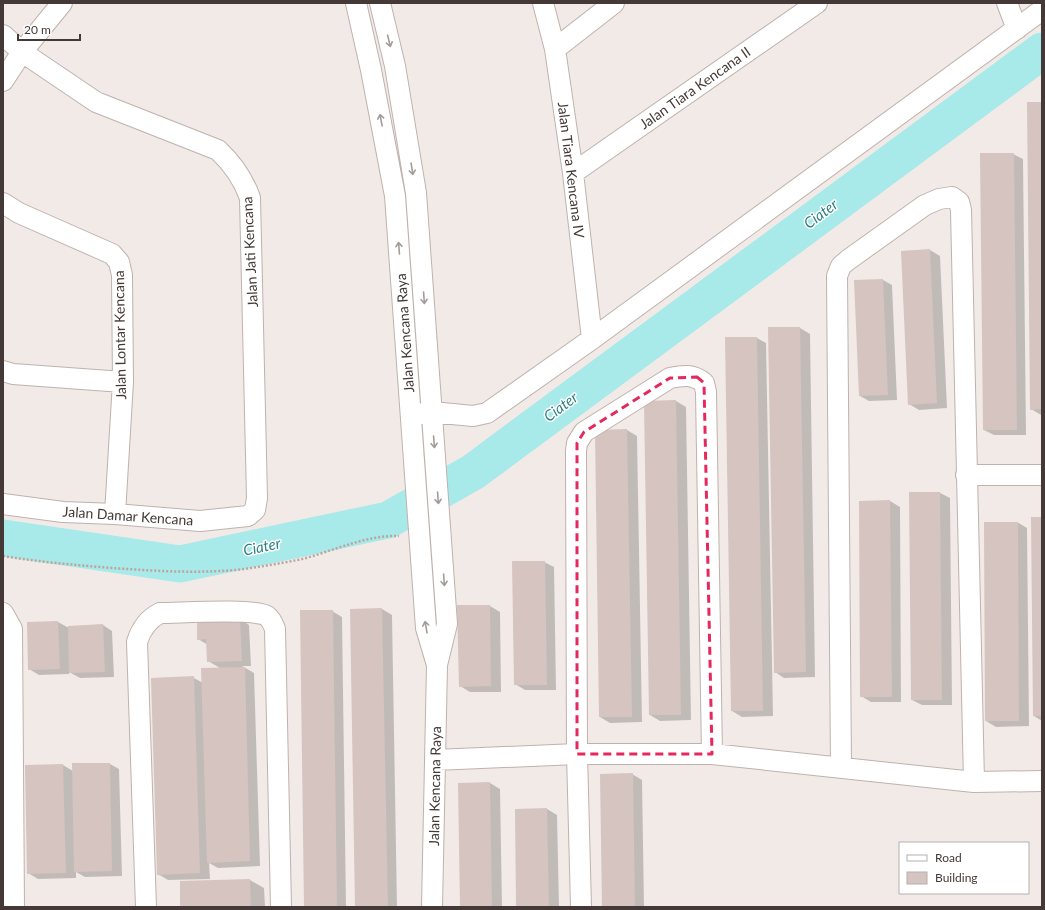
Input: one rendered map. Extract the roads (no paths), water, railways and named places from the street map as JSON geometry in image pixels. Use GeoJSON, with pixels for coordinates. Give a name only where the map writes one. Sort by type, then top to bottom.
{"type":"FeatureCollection","features":[{"type":"Feature","properties":{"kind":"street"},"geometry":{"type":"LineString","coordinates":[[3,81],[22,52],[62,3]]}},
{"type":"Feature","properties":{"kind":"street","name":"Jalan Kencana Raya"},"geometry":{"type":"LineString","coordinates":[[356,3],[371,70],[395,196],[426,628],[437,665]]}},
{"type":"Feature","properties":{"kind":"street","name":"Jalan Kencana Raya"},"geometry":{"type":"LineString","coordinates":[[380,3],[396,66],[416,194],[448,624],[437,665],[432,907]]}},
{"type":"Feature","properties":{"kind":"street","name":"Jalan Tiara Kencana IV"},"geometry":{"type":"LineString","coordinates":[[543,3],[555,49],[573,173],[592,339]]}},
{"type":"Feature","properties":{"kind":"street"},"geometry":{"type":"LineString","coordinates":[[555,49],[614,3]]}},
{"type":"Feature","properties":{"kind":"street","name":"Jalan Tiara Kencana II"},"geometry":{"type":"LineString","coordinates":[[573,173],[817,3]]}},
{"type":"Feature","properties":{"kind":"street"},"geometry":{"type":"LineString","coordinates":[[1007,3],[1017,29]]}},
{"type":"Feature","properties":{"kind":"street"},"geometry":{"type":"LineString","coordinates":[[411,415],[432,412],[473,416],[487,413],[592,339],[1042,10]]}},
{"type":"Feature","properties":{"kind":"street","name":"Jalan Jati Kencana"},"geometry":{"type":"LineString","coordinates":[[3,35],[22,52],[96,102],[218,150],[228,159],[244,182],[250,198],[257,498],[257,505],[252,514]]}},
{"type":"Feature","properties":{"kind":"street"},"geometry":{"type":"LineString","coordinates":[[841,768],[837,276],[841,266],[848,260],[925,205],[939,199],[952,197],[959,202],[962,210],[966,475],[974,782]]}},
{"type":"Feature","properties":{"kind":"street","name":"Jalan Lontar Kencana"},"geometry":{"type":"LineString","coordinates":[[3,203],[20,213],[112,254],[119,262],[122,275],[123,382],[115,514]]}},
{"type":"Feature","properties":{"kind":"street"},"geometry":{"type":"LineString","coordinates":[[3,371],[13,374],[123,382]]}},
{"type":"Feature","properties":{"kind":"street"},"geometry":{"type":"LineString","coordinates":[[581,907],[578,754],[577,443],[584,432],[670,378],[683,375],[697,377],[704,383],[706,392],[712,754]]}},
{"type":"Feature","properties":{"kind":"street"},"geometry":{"type":"LineString","coordinates":[[966,475],[1042,475]]}},
{"type":"Feature","properties":{"kind":"street","name":"Jalan Damar Kencana"},"geometry":{"type":"LineString","coordinates":[[3,504],[63,512],[115,514],[200,521],[248,516],[252,514]]}},
{"type":"Feature","properties":{"kind":"street"},"geometry":{"type":"LineString","coordinates":[[146,907],[137,642],[140,632],[152,617],[160,613],[251,612],[267,616],[272,621],[275,629],[280,907]]}},
{"type":"Feature","properties":{"kind":"street"},"geometry":{"type":"LineString","coordinates":[[3,613],[12,629],[14,907]]}},
{"type":"Feature","properties":{"kind":"street"},"geometry":{"type":"LineString","coordinates":[[435,760],[578,754],[712,754],[974,782],[1042,781]]}},
{"type":"Feature","properties":{"kind":"waterway","name":"Ciater"},"geometry":{"type":"LineString","coordinates":[[3,538],[180,564],[388,520],[473,472],[1042,51]]}}]}
